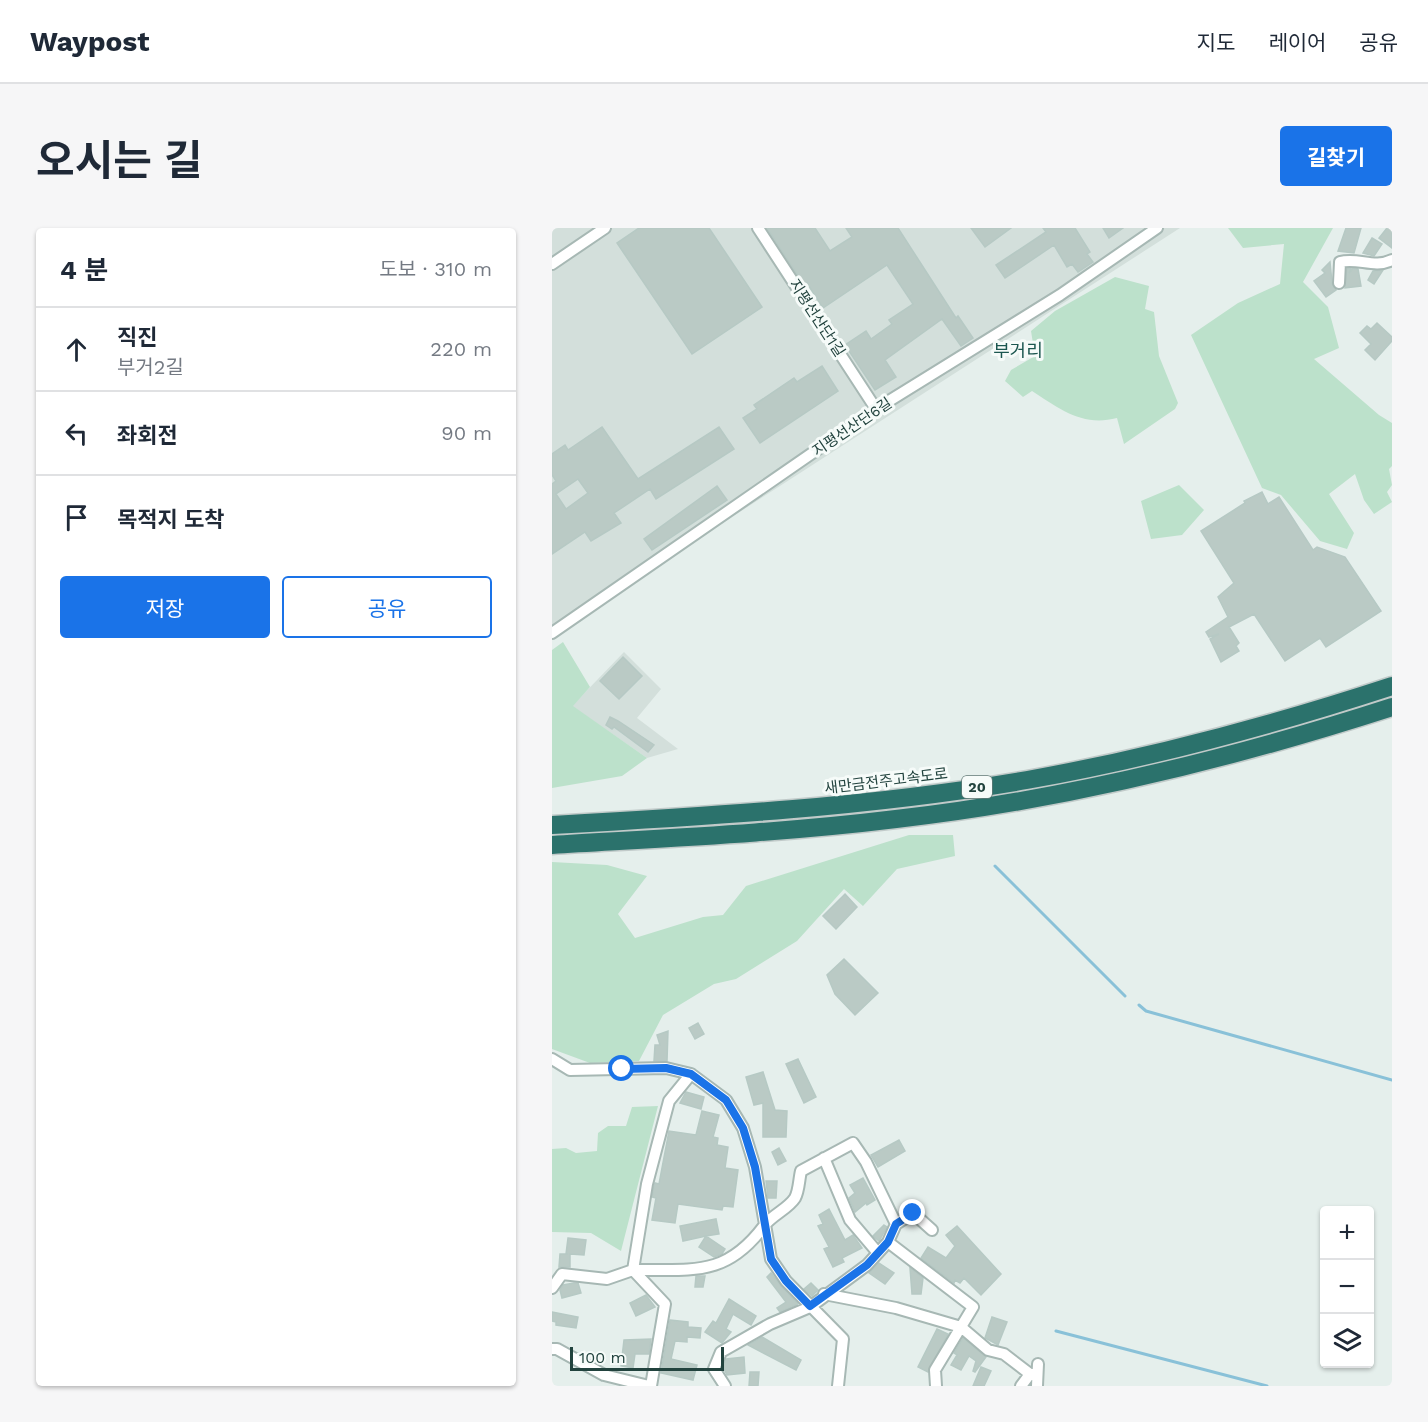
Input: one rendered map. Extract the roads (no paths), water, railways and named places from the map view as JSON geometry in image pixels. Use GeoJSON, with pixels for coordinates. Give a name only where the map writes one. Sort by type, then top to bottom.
{"type":"FeatureCollection","features":[{"type":"Feature","properties":{"kind":"highway","name":"새만금전주고속도로"},"geometry":{"type":"LineString","coordinates":[[552,825],[771,812],[893,800],[1027,780],[1132,759],[1280,721],[1392,686]]}},
{"type":"Feature","properties":{"kind":"highway","name":"20"},"geometry":{"type":"LineString","coordinates":[[552,845],[760,833],[898,819],[1034,798],[1142,776],[1316,731],[1392,707]]}},
{"type":"Feature","properties":{"kind":"street"},"geometry":{"type":"LineString","coordinates":[[552,264],[605,228]]}},
{"type":"Feature","properties":{"kind":"street","name":"지평선산단1길"},"geometry":{"type":"LineString","coordinates":[[758,228],[876,409]]}},
{"type":"Feature","properties":{"kind":"street","name":"지평선산단6길"},"geometry":{"type":"LineString","coordinates":[[552,633],[876,409],[1060,295],[1157,228]]}},
{"type":"Feature","properties":{"kind":"street"},"geometry":{"type":"LineString","coordinates":[[1339,283],[1340,262],[1347,260],[1381,266],[1392,260]]}},
{"type":"Feature","properties":{"kind":"street"},"geometry":{"type":"LineString","coordinates":[[552,1059],[570,1070],[666,1068],[691,1074],[726,1100],[743,1128],[755,1167],[771,1259],[786,1281],[843,1339],[838,1386]]}},
{"type":"Feature","properties":{"kind":"street"},"geometry":{"type":"LineString","coordinates":[[633,1270],[647,1184],[669,1101],[691,1074]]}},
{"type":"Feature","properties":{"kind":"street"},"geometry":{"type":"LineString","coordinates":[[552,1288],[562,1274],[607,1279],[633,1270],[702,1270],[734,1258],[758,1237],[764,1225],[795,1198],[801,1171],[853,1143],[866,1162],[896,1224]]}},
{"type":"Feature","properties":{"kind":"street"},"geometry":{"type":"LineString","coordinates":[[824,1158],[850,1220],[878,1253]]}},
{"type":"Feature","properties":{"kind":"street"},"geometry":{"type":"LineString","coordinates":[[725,1386],[714,1369],[721,1352],[770,1324],[810,1306],[867,1265],[888,1242],[896,1224],[913,1213],[932,1230]]}},
{"type":"Feature","properties":{"kind":"street"},"geometry":{"type":"LineString","coordinates":[[888,1242],[973,1308],[935,1370],[936,1386]]}},
{"type":"Feature","properties":{"kind":"street"},"geometry":{"type":"LineString","coordinates":[[552,1349],[604,1375],[650,1386],[665,1304],[633,1270]]}},
{"type":"Feature","properties":{"kind":"street"},"geometry":{"type":"LineString","coordinates":[[824,1294],[896,1308],[961,1327],[988,1350],[1004,1354],[1035,1370]]}},
{"type":"Feature","properties":{"kind":"street"},"geometry":{"type":"LineString","coordinates":[[1021,1386],[1035,1370]]}},
{"type":"Feature","properties":{"kind":"street"},"geometry":{"type":"LineString","coordinates":[[1035,1370],[1037,1386]]}},
{"type":"Feature","properties":{"kind":"waterway"},"geometry":{"type":"LineString","coordinates":[[995,866],[1125,996]]}},
{"type":"Feature","properties":{"kind":"waterway"},"geometry":{"type":"LineString","coordinates":[[1139,1005],[1146,1011],[1392,1080]]}},
{"type":"Feature","properties":{"kind":"waterway"},"geometry":{"type":"LineString","coordinates":[[1056,1331],[1267,1386]]}},
{"type":"Feature","properties":{"kind":"district","name":"부거리"},"geometry":{"type":"Point","coordinates":[1018,350]}}]}
